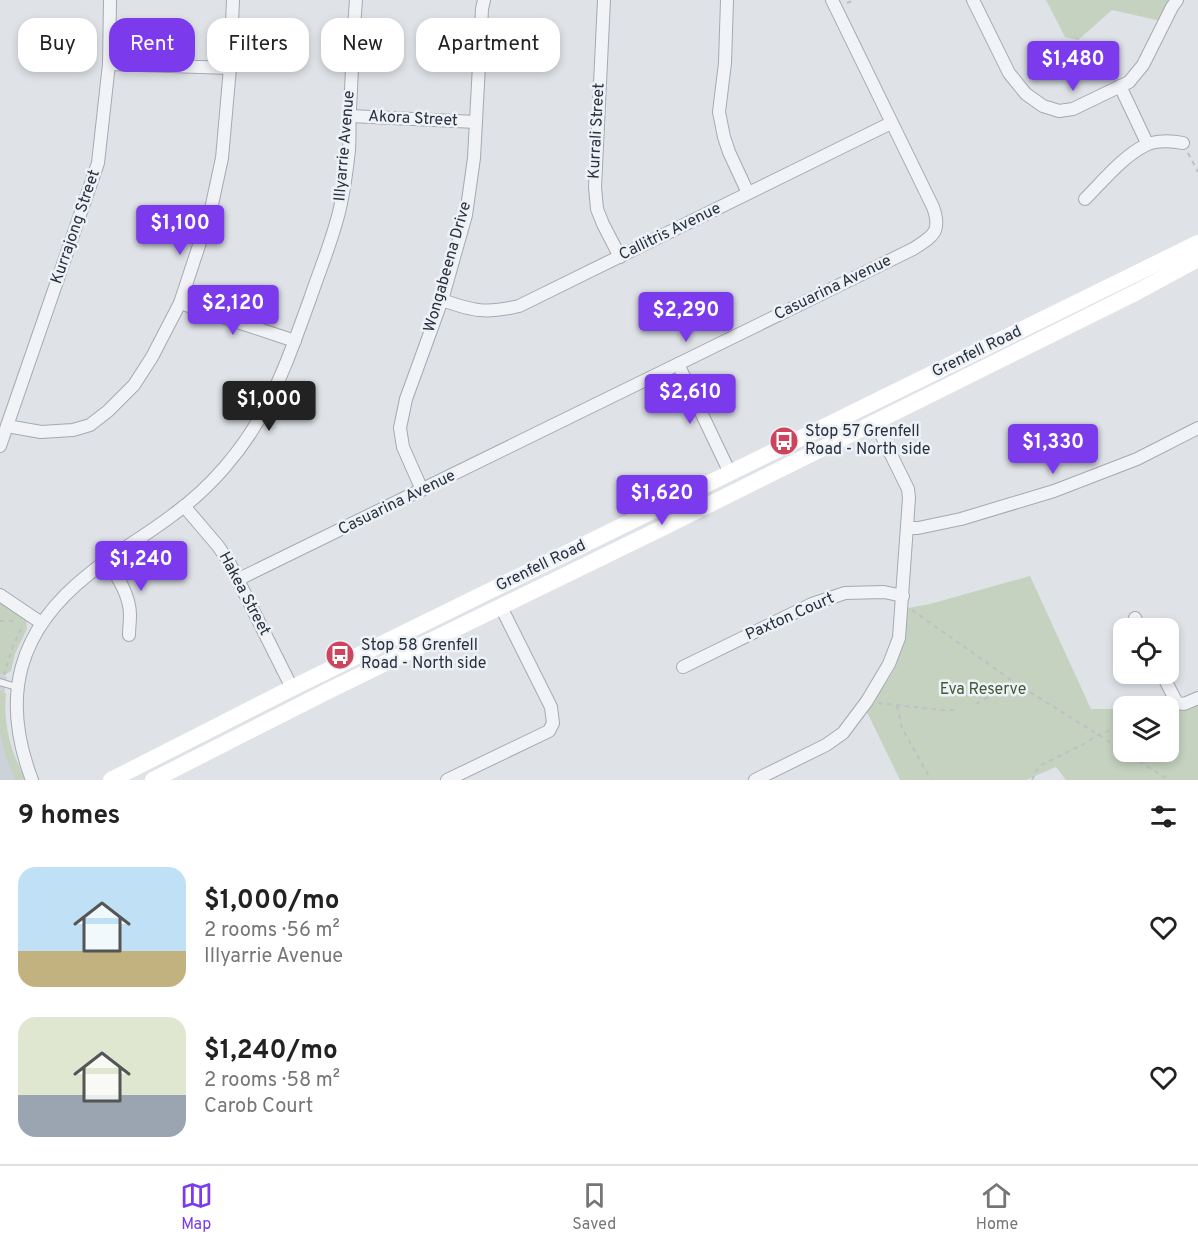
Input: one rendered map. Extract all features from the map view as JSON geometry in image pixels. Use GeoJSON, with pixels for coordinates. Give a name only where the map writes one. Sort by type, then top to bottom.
{"type":"FeatureCollection","features":[{"type":"Feature","properties":{"kind":"main road","name":"Grenfell Road"},"geometry":{"type":"LineString","coordinates":[[111,780],[292,688],[1198,243]]}},
{"type":"Feature","properties":{"kind":"main road","name":"Grenfell Road"},"geometry":{"type":"LineString","coordinates":[[153,780],[328,691],[1137,292],[1198,259]]}},
{"type":"Feature","properties":{"kind":"main road"},"geometry":{"type":"LineString","coordinates":[[867,406],[874,422]]}},
{"type":"Feature","properties":{"kind":"main road"},"geometry":{"type":"LineString","coordinates":[[730,473],[738,490]]}},
{"type":"Feature","properties":{"kind":"main road"},"geometry":{"type":"LineString","coordinates":[[493,590],[501,607]]}},
{"type":"Feature","properties":{"kind":"street","name":"Kurrajong Street"},"geometry":{"type":"LineString","coordinates":[[110,0],[110,18]]}},
{"type":"Feature","properties":{"kind":"street"},"geometry":{"type":"LineString","coordinates":[[231,18],[232,0]]}},
{"type":"Feature","properties":{"kind":"street","name":"Illyarrie Avenue"},"geometry":{"type":"LineString","coordinates":[[32,780],[15,739],[12,710],[5,684],[17,668],[30,636],[71,588],[184,506],[225,466],[264,411],[288,361],[340,207],[349,148],[356,0]]}},
{"type":"Feature","properties":{"kind":"street","name":"Wongabeena Drive"},"geometry":{"type":"LineString","coordinates":[[422,490],[403,447],[400,428],[406,399],[442,300],[466,215],[474,158],[484,0]]}},
{"type":"Feature","properties":{"kind":"street","name":"Kurrali Street"},"geometry":{"type":"LineString","coordinates":[[604,0],[595,187],[597,209],[620,256]]}},
{"type":"Feature","properties":{"kind":"street"},"geometry":{"type":"LineString","coordinates":[[728,0],[725,63],[719,112],[729,152],[748,193]]}},
{"type":"Feature","properties":{"kind":"street","name":"Casuarina Avenue"},"geometry":{"type":"LineString","coordinates":[[239,579],[913,249],[935,232],[938,220],[933,207],[832,0]]}},
{"type":"Feature","properties":{"kind":"street"},"geometry":{"type":"LineString","coordinates":[[973,0],[1010,73],[1026,94],[1043,106],[1059,111],[1073,109],[1128,82],[1143,65],[1177,0]]}},
{"type":"Feature","properties":{"kind":"street","name":"Kurrajong Street"},"geometry":{"type":"LineString","coordinates":[[0,446],[98,162],[109,64]]}},
{"type":"Feature","properties":{"kind":"street"},"geometry":{"type":"LineString","coordinates":[[7,426],[41,432],[73,430],[90,425],[134,385],[152,357],[180,303],[212,209],[222,158],[230,72]]}},
{"type":"Feature","properties":{"kind":"street"},"geometry":{"type":"LineString","coordinates":[[1120,86],[1147,143]]}},
{"type":"Feature","properties":{"kind":"street","name":"Akora Street"},"geometry":{"type":"LineString","coordinates":[[350,116],[476,122]]}},
{"type":"Feature","properties":{"kind":"street","name":"Callitris Avenue"},"geometry":{"type":"LineString","coordinates":[[442,300],[469,309],[498,311],[519,306],[891,123]]}},
{"type":"Feature","properties":{"kind":"street"},"geometry":{"type":"LineString","coordinates":[[1086,199],[1124,160],[1147,143],[1172,141],[1183,143]]}},
{"type":"Feature","properties":{"kind":"street"},"geometry":{"type":"LineString","coordinates":[[180,303],[295,341]]}},
{"type":"Feature","properties":{"kind":"street"},"geometry":{"type":"LineString","coordinates":[[678,364],[730,473]]}},
{"type":"Feature","properties":{"kind":"street"},"geometry":{"type":"LineString","coordinates":[[755,780],[836,739],[850,725],[867,701],[896,650],[903,599],[909,498],[908,489],[874,422]]}},
{"type":"Feature","properties":{"kind":"street"},"geometry":{"type":"LineString","coordinates":[[908,528],[961,519],[1054,491],[1137,459],[1198,428]]}},
{"type":"Feature","properties":{"kind":"street","name":"Hakea Street"},"geometry":{"type":"LineString","coordinates":[[184,506],[218,546],[239,579],[292,688]]}},
{"type":"Feature","properties":{"kind":"street"},"geometry":{"type":"LineString","coordinates":[[107,561],[127,597],[130,614],[129,635]]}},
{"type":"Feature","properties":{"kind":"street","name":"Paxton Court"},"geometry":{"type":"LineString","coordinates":[[683,667],[812,604],[845,593],[884,592],[903,599]]}},
{"type":"Feature","properties":{"kind":"street"},"geometry":{"type":"LineString","coordinates":[[0,595],[40,622]]}},
{"type":"Feature","properties":{"kind":"street"},"geometry":{"type":"LineString","coordinates":[[447,780],[549,731],[553,723],[551,707],[501,607]]}},
{"type":"Feature","properties":{"kind":"street"},"geometry":{"type":"LineString","coordinates":[[1167,684],[1177,703],[1184,704],[1198,698]]}},
{"type":"Feature","properties":{"kind":"path"},"geometry":{"type":"LineString","coordinates":[[1183,143],[1198,172]]}},
{"type":"Feature","properties":{"kind":"path"},"geometry":{"type":"LineString","coordinates":[[903,599],[1014,682],[1113,744]]}},
{"type":"Feature","properties":{"kind":"path"},"geometry":{"type":"LineString","coordinates":[[5,684],[13,646],[25,622]]}},
{"type":"Feature","properties":{"kind":"path"},"geometry":{"type":"LineString","coordinates":[[975,704],[1014,682]]}},
{"type":"Feature","properties":{"kind":"path"},"geometry":{"type":"LineString","coordinates":[[867,701],[897,706],[958,710]]}},
{"type":"Feature","properties":{"kind":"path"},"geometry":{"type":"LineString","coordinates":[[897,706],[902,728],[931,780]]}},
{"type":"Feature","properties":{"kind":"path"},"geometry":{"type":"LineString","coordinates":[[1032,780],[1039,765],[1113,729]]}},
{"type":"Feature","properties":{"kind":"path"},"geometry":{"type":"LineString","coordinates":[[1141,762],[1169,780]]}},
{"type":"Feature","properties":{"kind":"shaded area"},"geometry":{"type":"Polygon","coordinates":[[[0,674],[7,677],[3,703],[3,727],[21,780],[0,780],[0,674]]]}},
{"type":"Feature","properties":{"kind":"green space"},"geometry":{"type":"Polygon","coordinates":[[[1046,0],[1173,0],[1161,21],[1112,10],[1078,40],[1065,37],[1046,0]]]}},
{"type":"Feature","properties":{"kind":"green space","name":"Eva Reserve"},"geometry":{"type":"Polygon","coordinates":[[[1030,576],[1091,709],[1113,709],[1113,762],[1179,762],[1179,710],[1198,703],[1198,780],[1066,780],[1056,767],[1026,780],[900,780],[867,712],[894,670],[905,639],[908,608],[1030,576]]]}},
{"type":"Feature","properties":{"kind":"green space"},"geometry":{"type":"Polygon","coordinates":[[[0,600],[26,618],[27,629],[15,654],[11,671],[5,675],[0,674],[0,600]]]}},
{"type":"Feature","properties":{"kind":"green space"},"geometry":{"type":"Polygon","coordinates":[[[0,690],[6,694],[9,738],[26,780],[15,780],[5,754],[0,734],[0,690]]]}},
{"type":"Feature","properties":{"kind":"place","name":"Stop 57 Grenfell Road - North side"},"geometry":{"type":"Point","coordinates":[784,441]}},
{"type":"Feature","properties":{"kind":"place","name":"Stop 58 Grenfell Road - North side"},"geometry":{"type":"Point","coordinates":[340,655]}}]}
